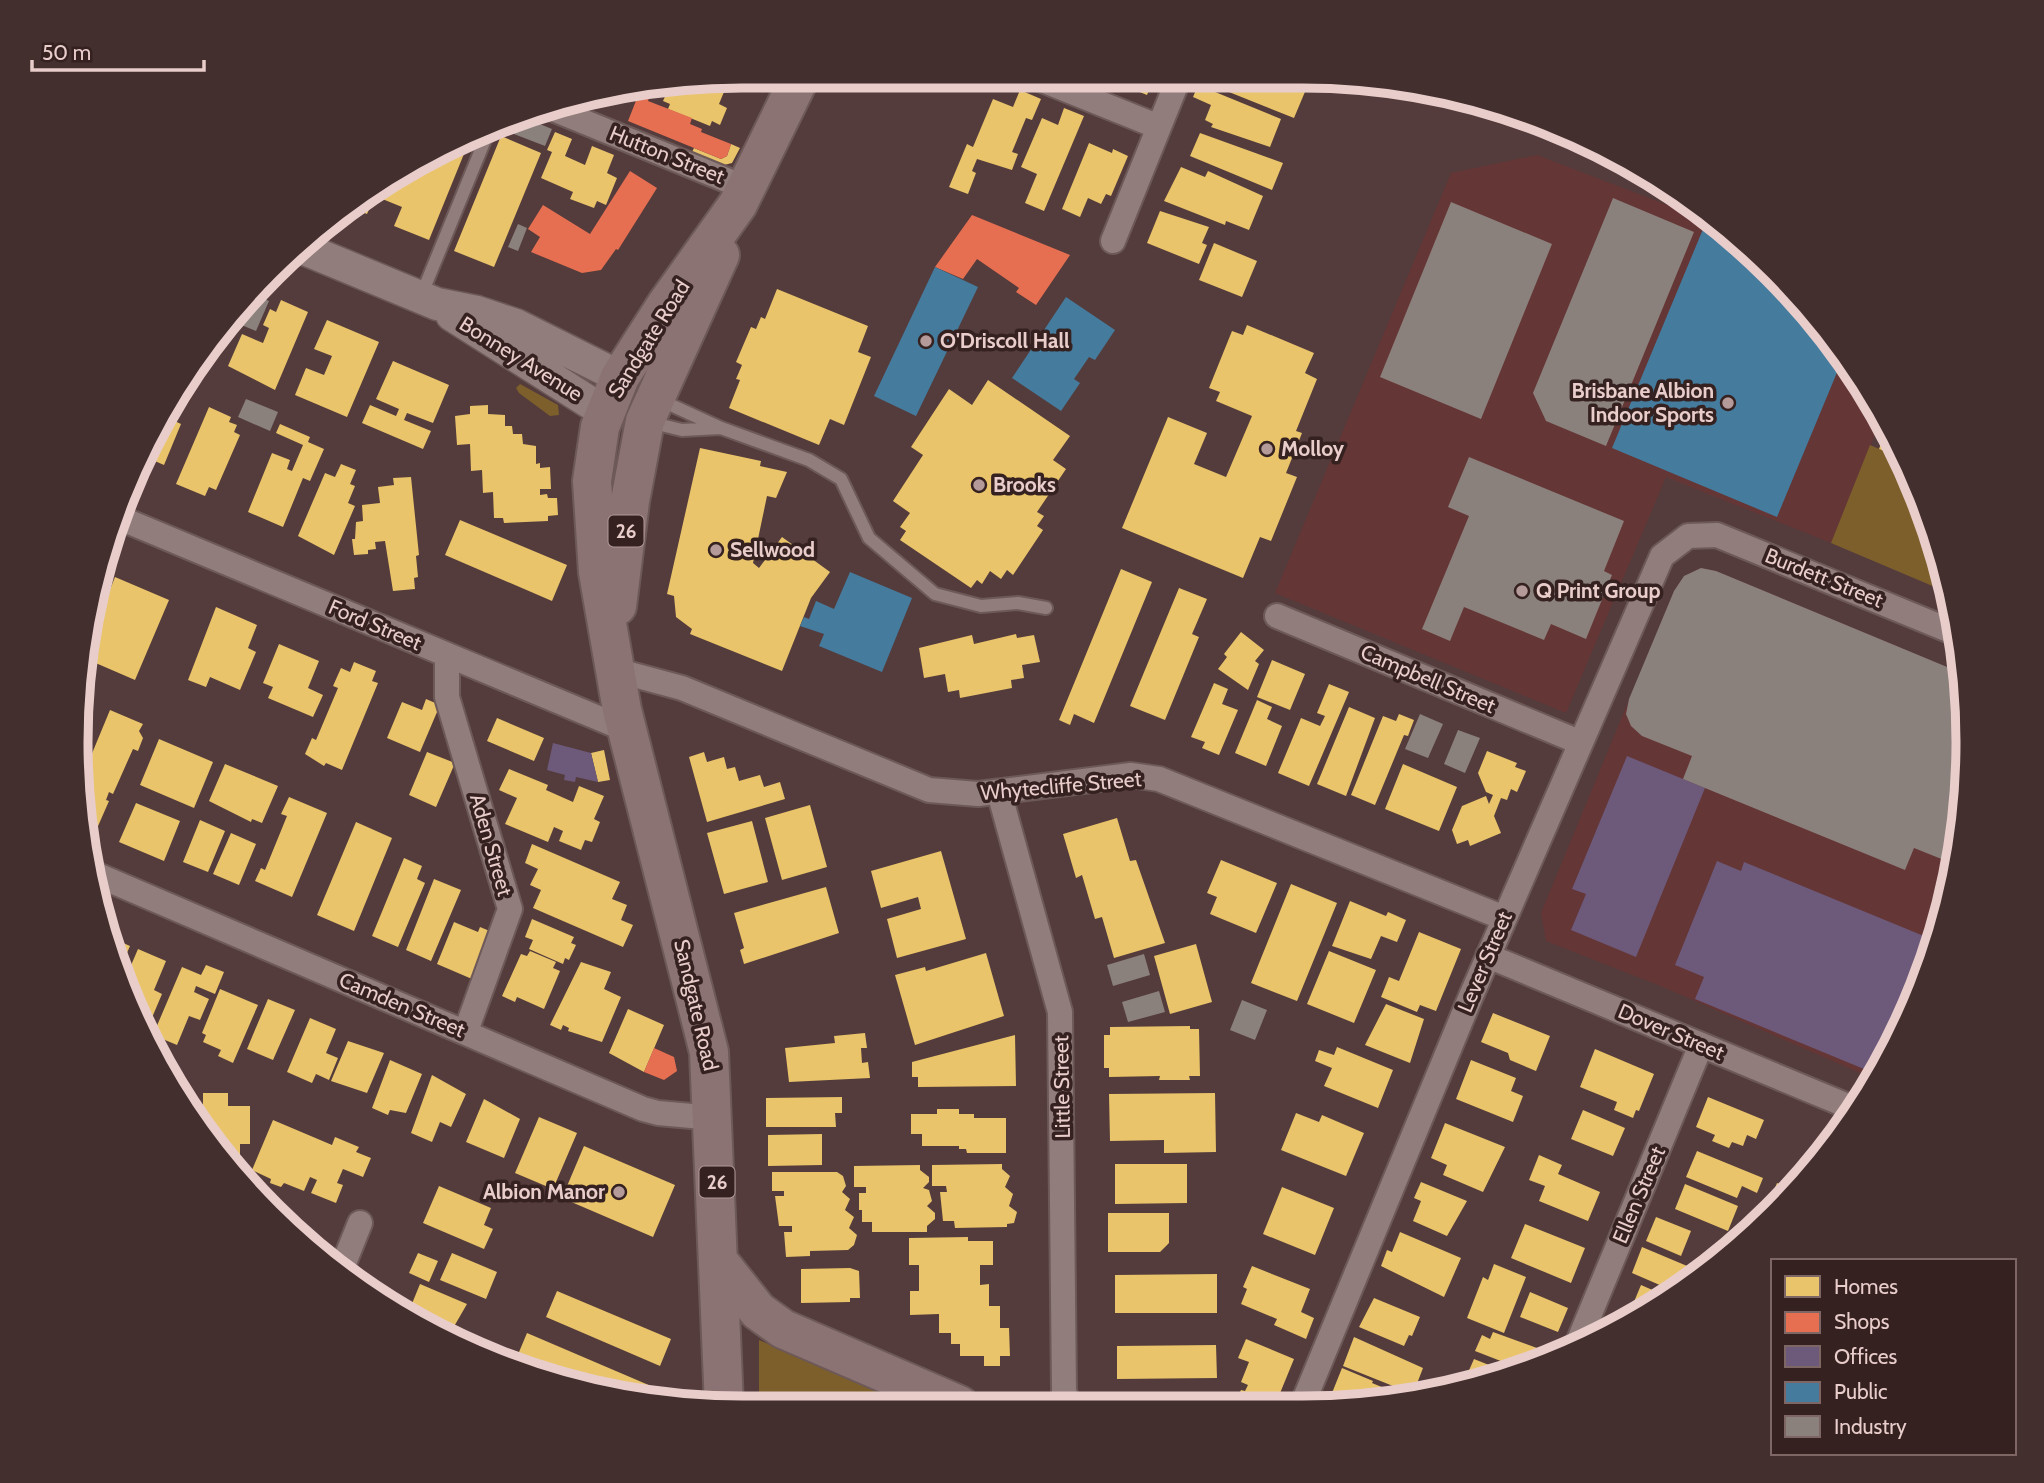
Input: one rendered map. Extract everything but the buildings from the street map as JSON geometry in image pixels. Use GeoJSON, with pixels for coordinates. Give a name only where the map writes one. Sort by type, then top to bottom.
{"type":"FeatureCollection","features":[{"type":"Feature","properties":{"kind":"highway","name":"Sandgate Road"},"geometry":{"type":"LineString","coordinates":[[613,662],[630,501],[650,409],[708,286],[742,196],[795,88]]}},
{"type":"Feature","properties":{"kind":"highway","name":"Sandgate Road"},"geometry":{"type":"LineString","coordinates":[[724,1395],[713,1079],[704,1026],[627,730],[598,572],[592,495],[595,448],[613,393],[666,305],[742,196]]}},
{"type":"Feature","properties":{"kind":"highway"},"geometry":{"type":"LineString","coordinates":[[613,393],[650,409]]}},
{"type":"Feature","properties":{"kind":"highway"},"geometry":{"type":"LineString","coordinates":[[720,1263],[758,1311],[783,1329],[938,1396]]}},
{"type":"Feature","properties":{"kind":"street"},"geometry":{"type":"LineString","coordinates":[[1062,88],[1159,127]]}},
{"type":"Feature","properties":{"kind":"street"},"geometry":{"type":"LineString","coordinates":[[1113,241],[1175,88]]}},
{"type":"Feature","properties":{"kind":"street","name":"Hutton Street"},"geometry":{"type":"LineString","coordinates":[[561,113],[742,196]]}},
{"type":"Feature","properties":{"kind":"street","name":"Bonney Avenue"},"geometry":{"type":"LineString","coordinates":[[309,251],[429,300],[589,402],[613,393]]}},
{"type":"Feature","properties":{"kind":"street","name":"Ford Street"},"geometry":{"type":"LineString","coordinates":[[126,521],[627,730]]}},
{"type":"Feature","properties":{"kind":"street","name":"Burdett Street"},"geometry":{"type":"LineString","coordinates":[[1688,537],[1702,534],[1725,538],[1947,629]]}},
{"type":"Feature","properties":{"kind":"street","name":"Lever Street"},"geometry":{"type":"LineString","coordinates":[[1306,1396],[1488,956],[1657,565],[1670,547],[1688,537]]}},
{"type":"Feature","properties":{"kind":"street","name":"Campbell Street"},"geometry":{"type":"LineString","coordinates":[[1277,616],[1579,742]]}},
{"type":"Feature","properties":{"kind":"street","name":"Aden Street"},"geometry":{"type":"LineString","coordinates":[[447,655],[450,705],[510,909],[466,1031]]}},
{"type":"Feature","properties":{"kind":"street","name":"Whytecliffe Street"},"geometry":{"type":"LineString","coordinates":[[613,662],[929,790],[962,794],[999,792],[1131,775],[1159,779],[1504,919]]}},
{"type":"Feature","properties":{"kind":"street","name":"Little Street"},"geometry":{"type":"LineString","coordinates":[[999,792],[1059,1012],[1063,1396]]}},
{"type":"Feature","properties":{"kind":"street","name":"Camden Street"},"geometry":{"type":"LineString","coordinates":[[102,877],[643,1109],[657,1113],[714,1118]]}},
{"type":"Feature","properties":{"kind":"street","name":"Dover Street"},"geometry":{"type":"LineString","coordinates":[[1488,956],[1846,1105]]}},
{"type":"Feature","properties":{"kind":"street","name":"Ellen Street"},"geometry":{"type":"LineString","coordinates":[[1582,1333],[1701,1045]]}},
{"type":"Feature","properties":{"kind":"street"},"geometry":{"type":"LineString","coordinates":[[345,1261],[360,1223]]}},
{"type":"Feature","properties":{"kind":"lane"},"geometry":{"type":"LineString","coordinates":[[429,300],[485,140]]}},
{"type":"Feature","properties":{"kind":"lane"},"geometry":{"type":"LineString","coordinates":[[650,409],[682,430],[721,428]]}},
{"type":"Feature","properties":{"kind":"lane"},"geometry":{"type":"LineString","coordinates":[[650,409],[721,428],[810,460],[841,479],[869,538],[934,594],[981,607],[1018,603],[1046,608]]}},
{"type":"Feature","properties":{"kind":"shaded area"},"geometry":{"type":"Polygon","coordinates":[[[1537,155],[1686,212],[1734,250],[1794,310],[1846,378],[1877,430],[1831,543],[1666,477],[1566,713],[1275,593],[1451,173],[1537,155]]]}},
{"type":"Feature","properties":{"kind":"shaded area"},"geometry":{"type":"Polygon","coordinates":[[[520,384],[558,405],[559,415],[550,416],[519,393],[516,388],[520,384]]]}},
{"type":"Feature","properties":{"kind":"shaded area"},"geometry":{"type":"Polygon","coordinates":[[[1870,445],[1890,454],[1922,531],[1938,588],[1831,543],[1870,445]]]}},
{"type":"Feature","properties":{"kind":"shaded area"},"geometry":{"type":"Polygon","coordinates":[[[1701,568],[1716,571],[1952,669],[1955,784],[1944,869],[1922,952],[1907,992],[1865,1075],[1663,987],[1546,941],[1541,913],[1674,591],[1684,576],[1701,568]]]}},
{"type":"Feature","properties":{"kind":"shaded area"},"geometry":{"type":"Polygon","coordinates":[[[759,1340],[876,1390],[876,1396],[759,1396],[759,1340]]]}},
{"type":"Feature","properties":{"kind":"place","name":"O'Driscoll Hall"},"geometry":{"type":"Point","coordinates":[926,341]}},
{"type":"Feature","properties":{"kind":"place","name":"Brisbane Albion Indoor Sports"},"geometry":{"type":"Point","coordinates":[1728,403]}},
{"type":"Feature","properties":{"kind":"place","name":"Molloy"},"geometry":{"type":"Point","coordinates":[1267,449]}},
{"type":"Feature","properties":{"kind":"place","name":"Brooks"},"geometry":{"type":"Point","coordinates":[979,485]}},
{"type":"Feature","properties":{"kind":"place","name":"Sellwood"},"geometry":{"type":"Point","coordinates":[716,550]}},
{"type":"Feature","properties":{"kind":"place","name":"Q Print Group"},"geometry":{"type":"Point","coordinates":[1522,591]}},
{"type":"Feature","properties":{"kind":"place","name":"Albion Manor"},"geometry":{"type":"Point","coordinates":[619,1192]}}]}
